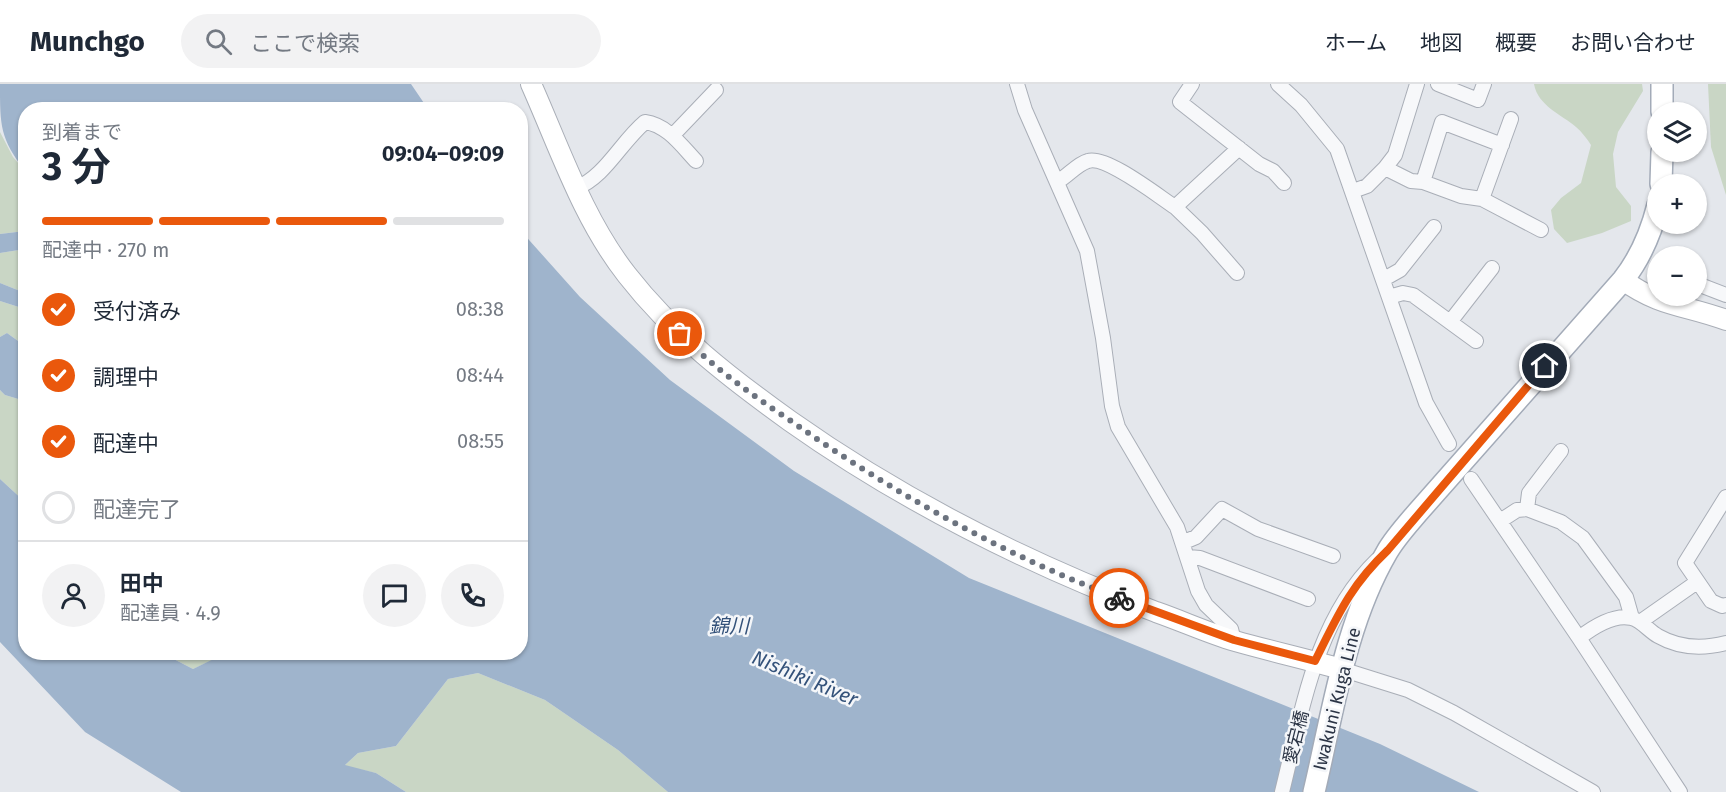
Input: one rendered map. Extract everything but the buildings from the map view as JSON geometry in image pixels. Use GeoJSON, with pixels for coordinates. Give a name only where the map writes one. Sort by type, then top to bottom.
{"type":"FeatureCollection","features":[{"type":"Feature","properties":{"kind":"main road"},"geometry":{"type":"LineString","coordinates":[[1662,84],[1662,102]]}},
{"type":"Feature","properties":{"kind":"main road","name":"Iwakuni Kuga Line"},"geometry":{"type":"LineString","coordinates":[[1314,792],[1340,676],[1370,584],[1388,550],[1432,495],[1623,280],[1638,260],[1649,234]]}},
{"type":"Feature","properties":{"kind":"street"},"geometry":{"type":"LineString","coordinates":[[531,84],[589,218],[606,246],[652,307],[694,348],[746,390],[809,434],[895,489],[980,535],[1087,586],[1234,640],[1315,661],[1340,676],[1418,695],[1593,792]]}},
{"type":"Feature","properties":{"kind":"street"},"geometry":{"type":"LineString","coordinates":[[1016,84],[1025,110],[1087,251],[1103,338],[1112,406],[1118,427],[1160,495],[1184,542],[1190,574],[1198,591],[1206,605],[1231,629],[1234,640]]}},
{"type":"Feature","properties":{"kind":"street"},"geometry":{"type":"LineString","coordinates":[[1192,84],[1180,102],[1259,164],[1273,171],[1284,183]]}},
{"type":"Feature","properties":{"kind":"street"},"geometry":{"type":"LineString","coordinates":[[1278,84],[1301,105],[1337,148],[1426,403],[1449,444]]}},
{"type":"Feature","properties":{"kind":"street"},"geometry":{"type":"LineString","coordinates":[[1353,191],[1367,186],[1395,155],[1417,84]]}},
{"type":"Feature","properties":{"kind":"street"},"geometry":{"type":"LineString","coordinates":[[1438,84],[1478,100],[1484,84]]}},
{"type":"Feature","properties":{"kind":"street"},"geometry":{"type":"LineString","coordinates":[[673,135],[716,90]]}},
{"type":"Feature","properties":{"kind":"street"},"geometry":{"type":"LineString","coordinates":[[1482,199],[1511,119]]}},
{"type":"Feature","properties":{"kind":"street"},"geometry":{"type":"LineString","coordinates":[[576,188],[594,178],[629,136],[645,122],[653,123],[673,135],[696,160]]}},
{"type":"Feature","properties":{"kind":"street"},"geometry":{"type":"LineString","coordinates":[[1423,182],[1442,122],[1502,145]]}},
{"type":"Feature","properties":{"kind":"street"},"geometry":{"type":"LineString","coordinates":[[1175,207],[1239,148]]}},
{"type":"Feature","properties":{"kind":"street"},"geometry":{"type":"LineString","coordinates":[[1057,182],[1086,161],[1095,159],[1108,164],[1175,207],[1202,233],[1237,273]]}},
{"type":"Feature","properties":{"kind":"street"},"geometry":{"type":"LineString","coordinates":[[1385,168],[1401,178],[1423,182],[1461,196],[1482,199],[1541,231]]}},
{"type":"Feature","properties":{"kind":"street"},"geometry":{"type":"LineString","coordinates":[[1384,279],[1400,270],[1434,227]]}},
{"type":"Feature","properties":{"kind":"street"},"geometry":{"type":"LineString","coordinates":[[1450,321],[1492,267]]}},
{"type":"Feature","properties":{"kind":"street"},"geometry":{"type":"LineString","coordinates":[[1623,280],[1642,294],[1647,295]]}},
{"type":"Feature","properties":{"kind":"street"},"geometry":{"type":"LineString","coordinates":[[1707,288],[1726,295]]}},
{"type":"Feature","properties":{"kind":"street"},"geometry":{"type":"LineString","coordinates":[[1389,297],[1403,293],[1413,295],[1476,341]]}},
{"type":"Feature","properties":{"kind":"street"},"geometry":{"type":"LineString","coordinates":[[1693,306],[1726,320]]}},
{"type":"Feature","properties":{"kind":"street"},"geometry":{"type":"LineString","coordinates":[[1527,509],[1529,493],[1561,451]]}},
{"type":"Feature","properties":{"kind":"street"},"geometry":{"type":"LineString","coordinates":[[1471,479],[1680,792]]}},
{"type":"Feature","properties":{"kind":"street"},"geometry":{"type":"LineString","coordinates":[[1726,497],[1685,563],[1711,601],[1722,606],[1726,605]]}},
{"type":"Feature","properties":{"kind":"street"},"geometry":{"type":"LineString","coordinates":[[1184,542],[1196,537],[1222,509],[1258,529],[1333,556]]}},
{"type":"Feature","properties":{"kind":"street"},"geometry":{"type":"LineString","coordinates":[[1500,521],[1517,510],[1527,509],[1561,522],[1583,538],[1626,597],[1636,620]]}},
{"type":"Feature","properties":{"kind":"street","name":"愛宕橋"},"geometry":{"type":"LineString","coordinates":[[1282,792],[1315,661],[1352,588],[1388,550]]}},
{"type":"Feature","properties":{"kind":"street"},"geometry":{"type":"LineString","coordinates":[[1188,557],[1200,558],[1308,599]]}},
{"type":"Feature","properties":{"kind":"street"},"geometry":{"type":"LineString","coordinates":[[1636,620],[1697,582]]}},
{"type":"Feature","properties":{"kind":"street"},"geometry":{"type":"LineString","coordinates":[[1579,638],[1589,630],[1613,619],[1636,620],[1658,635],[1674,642],[1701,648],[1726,643]]}},
{"type":"Feature","properties":{"kind":"green space"},"geometry":{"type":"Polygon","coordinates":[[[1534,84],[1642,84],[1643,91],[1618,132],[1613,154],[1616,187],[1631,206],[1631,221],[1602,233],[1567,243],[1554,229],[1551,210],[1561,198],[1581,183],[1591,145],[1578,129],[1545,104],[1536,92],[1534,84]]]}},
{"type":"Feature","properties":{"kind":"green space"},"geometry":{"type":"Polygon","coordinates":[[[1708,84],[1726,84],[1726,195],[1711,147],[1708,84]]]}},
{"type":"Feature","properties":{"kind":"green space"},"geometry":{"type":"Polygon","coordinates":[[[0,132],[18,163],[18,232],[0,234],[0,132]]]}},
{"type":"Feature","properties":{"kind":"green space"},"geometry":{"type":"Polygon","coordinates":[[[18,250],[18,290],[0,283],[0,253],[18,250]]]}},
{"type":"Feature","properties":{"kind":"green space"},"geometry":{"type":"Polygon","coordinates":[[[0,301],[18,307],[18,341],[7,333],[0,337],[0,301]]]}},
{"type":"Feature","properties":{"kind":"green space"},"geometry":{"type":"Polygon","coordinates":[[[0,390],[5,395],[18,399],[18,496],[0,479],[0,390]]]}},
{"type":"Feature","properties":{"kind":"green space"},"geometry":{"type":"Polygon","coordinates":[[[176,660],[213,660],[193,669],[176,660]]]}},
{"type":"Feature","properties":{"kind":"green space"},"geometry":{"type":"Polygon","coordinates":[[[478,673],[545,700],[618,750],[668,792],[406,792],[376,773],[344,766],[358,753],[396,746],[448,679],[478,673]]]}},
{"type":"Feature","properties":{"kind":"water"},"geometry":{"type":"Polygon","coordinates":[[[0,84],[411,84],[423,102],[18,102],[18,161],[6,140],[0,111],[0,84]]]}},
{"type":"Feature","properties":{"kind":"water"},"geometry":{"type":"Polygon","coordinates":[[[18,232],[18,250],[0,253],[0,234],[18,232]]]}},
{"type":"Feature","properties":{"kind":"water","name":"錦川"},"geometry":{"type":"Polygon","coordinates":[[[528,239],[580,297],[670,380],[794,471],[969,578],[1380,744],[1479,792],[668,792],[618,750],[545,700],[478,673],[448,679],[396,746],[358,753],[345,765],[376,773],[406,792],[181,792],[85,732],[0,642],[0,479],[18,496],[18,660],[176,660],[193,669],[212,660],[528,660],[528,239]]]}},
{"type":"Feature","properties":{"kind":"water"},"geometry":{"type":"Polygon","coordinates":[[[0,283],[18,290],[18,307],[0,301],[0,283]]]}},
{"type":"Feature","properties":{"kind":"water"},"geometry":{"type":"Polygon","coordinates":[[[7,333],[18,341],[18,399],[5,395],[0,390],[0,337],[7,333]]]}},
{"type":"Feature","properties":{"kind":"way so far"},"geometry":{"type":"LineString","coordinates":[[680,334],[746,390],[895,489],[980,535],[1087,586],[1119,598]]}},
{"type":"Feature","properties":{"kind":"route"},"geometry":{"type":"LineString","coordinates":[[1119,598],[1234,640],[1315,661],[1352,588],[1388,550],[1418,512],[1545,366]]}},
{"type":"Feature","properties":{"kind":"water label","name":"Nishiki River"},"geometry":{"type":"Point","coordinates":[805,678]}}]}
